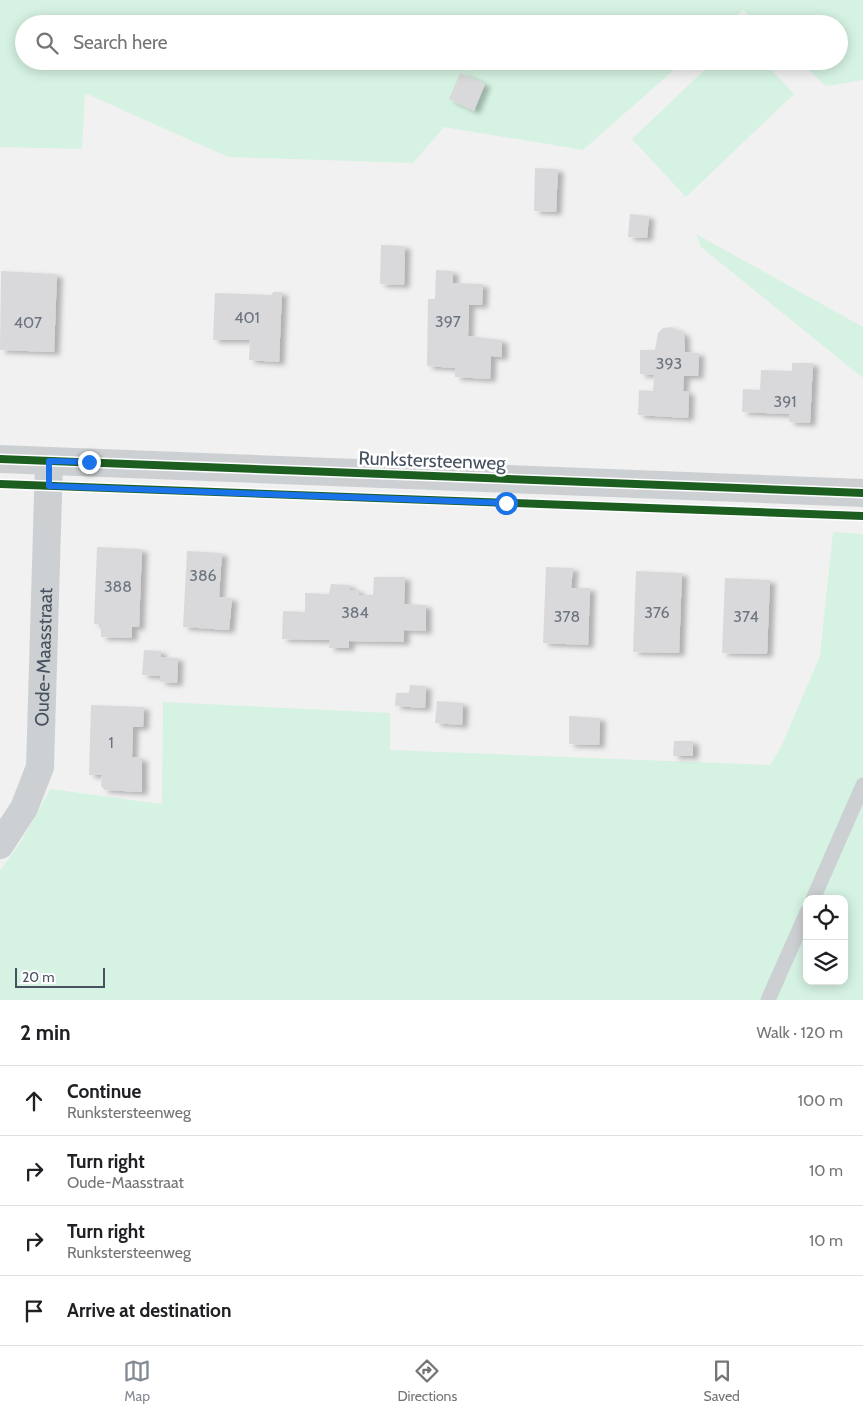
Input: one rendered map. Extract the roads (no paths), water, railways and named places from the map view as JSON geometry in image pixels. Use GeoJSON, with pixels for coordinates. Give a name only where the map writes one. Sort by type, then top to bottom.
{"type":"FeatureCollection","features":[{"type":"Feature","properties":{"kind":"street","name":"Runkstersteenweg"},"geometry":{"type":"LineString","coordinates":[[0,459],[863,493]]}},
{"type":"Feature","properties":{"kind":"street","name":"Oude-Maasstraat"},"geometry":{"type":"LineString","coordinates":[[0,846],[24,808],[40,767],[49,461]]}},
{"type":"Feature","properties":{"kind":"lane"},"geometry":{"type":"LineString","coordinates":[[815,895],[863,785]]}},
{"type":"Feature","properties":{"kind":"lane"},"geometry":{"type":"LineString","coordinates":[[768,1000],[803,921]]}}]}
